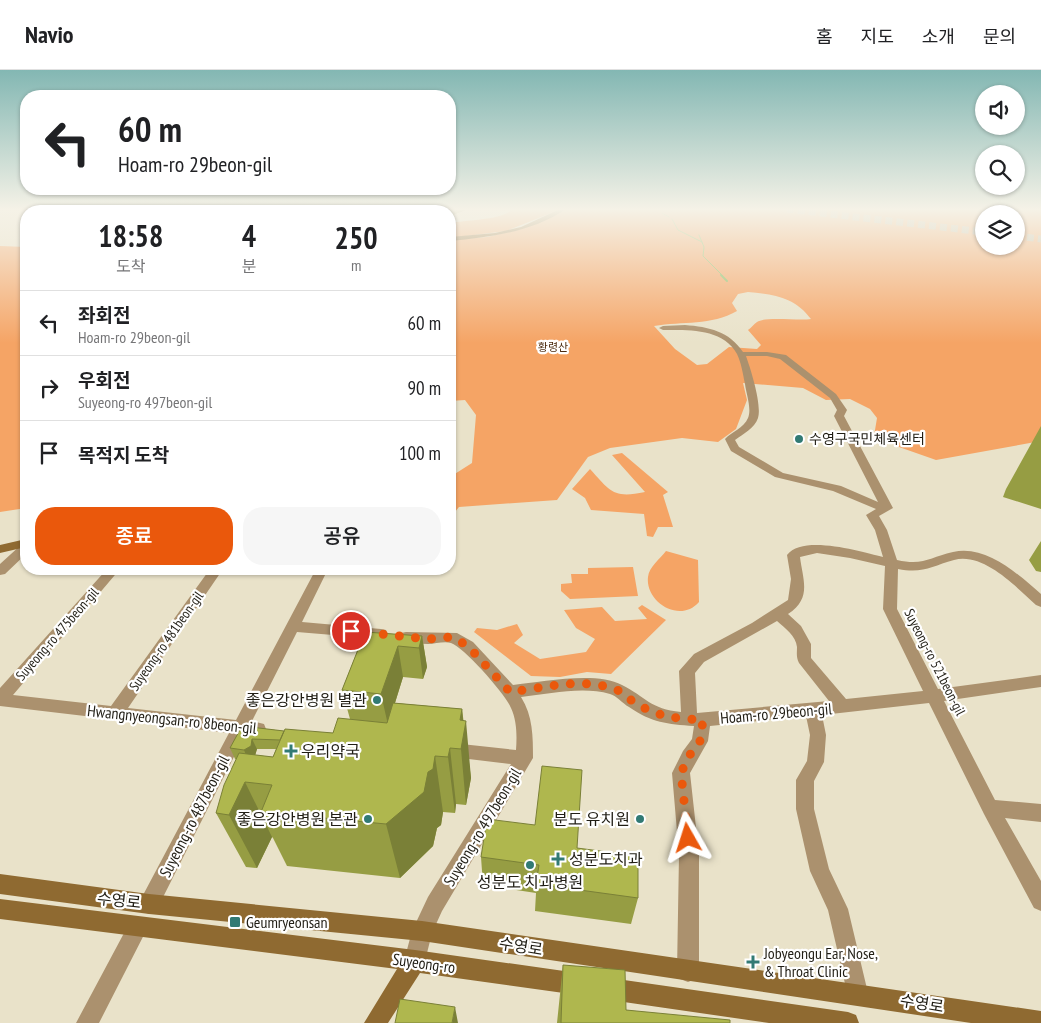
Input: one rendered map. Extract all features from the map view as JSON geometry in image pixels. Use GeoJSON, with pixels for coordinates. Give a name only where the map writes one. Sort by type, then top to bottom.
{"type":"FeatureCollection","features":[{"type":"Feature","properties":{"kind":"main road"},"geometry":{"type":"LineString","coordinates":[[0,549],[20,546]]}},
{"type":"Feature","properties":{"kind":"main road","name":"수영로"},"geometry":{"type":"LineString","coordinates":[[0,884],[149,904],[422,931],[1041,1022]]}},
{"type":"Feature","properties":{"kind":"main road","name":"Suyeong-ro"},"geometry":{"type":"LineString","coordinates":[[0,909],[415,961],[755,1016],[848,1023]]}},
{"type":"Feature","properties":{"kind":"main road"},"geometry":{"type":"LineString","coordinates":[[375,1023],[415,961]]}},
{"type":"Feature","properties":{"kind":"street"},"geometry":{"type":"LineString","coordinates":[[663,328],[687,327],[711,331],[728,338],[741,354],[745,363],[754,411],[753,420],[730,439],[735,449],[779,476],[837,488],[867,502],[887,508]]}},
{"type":"Feature","properties":{"kind":"street"},"geometry":{"type":"LineString","coordinates":[[741,354],[767,354],[783,357],[833,396],[842,410],[839,416],[887,508]]}},
{"type":"Feature","properties":{"kind":"street","name":"Suyeong-ro 521beon-gil"},"geometry":{"type":"LineString","coordinates":[[887,508],[872,515],[881,530],[892,564],[890,610],[990,808],[1041,901]]}},
{"type":"Feature","properties":{"kind":"street"},"geometry":{"type":"LineString","coordinates":[[688,971],[689,855],[681,773],[689,756],[700,741],[686,671],[699,658],[728,644],[794,603],[798,579],[793,555],[798,551],[820,548],[914,568],[931,565],[956,555],[979,558],[991,562],[1012,576],[1041,602]]}},
{"type":"Feature","properties":{"kind":"street"},"geometry":{"type":"LineString","coordinates":[[0,571],[20,551]]}},
{"type":"Feature","properties":{"kind":"street","name":"Suyeong-ro 475beon-gil"},"geometry":{"type":"LineString","coordinates":[[0,699],[109,575]]}},
{"type":"Feature","properties":{"kind":"street","name":"Suyeong-ro 481beon-gil"},"geometry":{"type":"LineString","coordinates":[[115,713],[213,575]]}},
{"type":"Feature","properties":{"kind":"street","name":"Suyeong-ro 487beon-gil"},"geometry":{"type":"LineString","coordinates":[[149,904],[319,575]]}},
{"type":"Feature","properties":{"kind":"street","name":"Hoam-ro 29beon-gil"},"geometry":{"type":"LineString","coordinates":[[778,613],[796,630],[804,644],[804,659],[842,706]]}},
{"type":"Feature","properties":{"kind":"street","name":"Suyeong-ro 497beon-gil"},"geometry":{"type":"LineString","coordinates":[[293,626],[428,639],[452,637],[468,646],[510,692],[519,706],[524,732],[524,758],[435,904],[422,931],[415,961]]}},
{"type":"Feature","properties":{"kind":"street","name":"Hoam-ro 29beon-gil"},"geometry":{"type":"LineString","coordinates":[[510,692],[570,685],[595,685],[616,689],[635,704],[662,717],[696,719],[814,710],[934,697],[1041,681]]}},
{"type":"Feature","properties":{"kind":"street","name":"Hwangnyeongsan-ro 8beon-gil"},"geometry":{"type":"LineString","coordinates":[[0,699],[270,730]]}},
{"type":"Feature","properties":{"kind":"street"},"geometry":{"type":"LineString","coordinates":[[814,710],[818,735],[815,762],[805,780],[805,809],[820,871],[838,909],[857,994]]}},
{"type":"Feature","properties":{"kind":"street"},"geometry":{"type":"LineString","coordinates":[[436,748],[524,758]]}},
{"type":"Feature","properties":{"kind":"street"},"geometry":{"type":"LineString","coordinates":[[990,808],[1041,813]]}},
{"type":"Feature","properties":{"kind":"street"},"geometry":{"type":"LineString","coordinates":[[87,1023],[138,927]]}},
{"type":"Feature","properties":{"kind":"green space"},"geometry":{"type":"Polygon","coordinates":[[[0,253],[20,253],[20,509],[0,512],[0,253]]]}},
{"type":"Feature","properties":{"kind":"green space","name":"황령산"},"geometry":{"type":"Polygon","coordinates":[[[456,253],[1025,255],[1025,253],[1041,253],[1041,441],[936,460],[874,436],[877,418],[870,409],[850,399],[826,400],[803,388],[743,383],[747,400],[736,429],[718,442],[682,438],[610,448],[588,457],[557,500],[459,507],[456,511],[456,473],[472,463],[476,415],[465,400],[456,401],[456,253]],[[748,292],[738,294],[732,303],[737,311],[727,316],[707,321],[654,326],[675,349],[697,365],[707,364],[729,347],[757,349],[761,345],[748,330],[761,320],[811,319],[791,301],[775,296],[748,292]]]}},
{"type":"Feature","properties":{"kind":"green space"},"geometry":{"type":"Polygon","coordinates":[[[622,453],[668,492],[663,495],[673,527],[658,527],[653,537],[647,536],[644,514],[591,510],[585,498],[572,489],[590,469],[608,488],[619,494],[645,492],[612,455],[622,453]]]}},
{"type":"Feature","properties":{"kind":"green space"},"geometry":{"type":"Polygon","coordinates":[[[666,551],[698,560],[699,602],[683,611],[665,607],[658,602],[652,595],[649,586],[649,573],[666,551]]]}},
{"type":"Feature","properties":{"kind":"green space"},"geometry":{"type":"Polygon","coordinates":[[[633,567],[638,596],[570,599],[561,591],[561,584],[572,583],[571,574],[588,574],[588,568],[633,567]]]}},
{"type":"Feature","properties":{"kind":"green space"},"geometry":{"type":"Polygon","coordinates":[[[642,605],[666,620],[611,674],[587,672],[560,677],[531,676],[474,632],[477,628],[497,630],[517,624],[523,635],[514,643],[540,659],[586,652],[595,639],[576,628],[564,610],[602,607],[615,621],[647,619],[638,608],[642,605]]]}},
{"type":"Feature","properties":{"kind":"building"},"geometry":{"type":"Polygon","coordinates":[[[365,632],[422,636],[419,648],[398,646],[381,694],[342,690],[365,632]]]}},
{"type":"Feature","properties":{"kind":"building"},"geometry":{"type":"Polygon","coordinates":[[[393,703],[462,709],[460,720],[466,721],[461,749],[450,748],[448,757],[435,756],[433,769],[428,772],[424,792],[386,824],[261,812],[272,785],[245,782],[229,815],[216,813],[224,785],[239,753],[273,757],[285,729],[333,733],[338,718],[387,723],[393,703]]]}},
{"type":"Feature","properties":{"kind":"building"},"geometry":{"type":"Polygon","coordinates":[[[242,726],[284,731],[280,740],[252,739],[251,746],[244,750],[230,748],[242,726]]]}},
{"type":"Feature","properties":{"kind":"building"},"geometry":{"type":"Polygon","coordinates":[[[542,766],[582,770],[577,848],[638,856],[638,898],[536,884],[539,865],[481,857],[487,819],[535,825],[542,766]]]}},
{"type":"Feature","properties":{"kind":"building"},"geometry":{"type":"Polygon","coordinates":[[[563,965],[625,970],[626,1010],[730,1020],[730,1023],[561,1023],[563,965]]]}},
{"type":"Feature","properties":{"kind":"building"},"geometry":{"type":"Polygon","coordinates":[[[400,999],[455,1007],[452,1023],[395,1023],[400,999]]]}},
{"type":"Feature","properties":{"kind":"waterway"},"geometry":{"type":"LineString","coordinates":[[703,253],[703,256],[723,276]]}},
{"type":"Feature","properties":{"kind":"waterway"},"geometry":{"type":"LineString","coordinates":[[721,275],[727,281]]}},
{"type":"Feature","properties":{"kind":"place","name":"수영구국민체육센터"},"geometry":{"type":"Point","coordinates":[799,439]}},
{"type":"Feature","properties":{"kind":"place","name":"좋은강안병원 별관"},"geometry":{"type":"Point","coordinates":[377,700]}},
{"type":"Feature","properties":{"kind":"place","name":"우리약국"},"geometry":{"type":"Point","coordinates":[291,751]}},
{"type":"Feature","properties":{"kind":"place","name":"좋은강안병원 본관"},"geometry":{"type":"Point","coordinates":[368,819]}},
{"type":"Feature","properties":{"kind":"place","name":"분도 유치원"},"geometry":{"type":"Point","coordinates":[640,819]}},
{"type":"Feature","properties":{"kind":"place","name":"성분도치과"},"geometry":{"type":"Point","coordinates":[558,859]}},
{"type":"Feature","properties":{"kind":"place","name":"성분도 치과병원"},"geometry":{"type":"Point","coordinates":[530,865]}},
{"type":"Feature","properties":{"kind":"place","name":"Geumryeonsan"},"geometry":{"type":"Point","coordinates":[235,922]}},
{"type":"Feature","properties":{"kind":"place","name":"Jobyeongu Ear, Nose, & Throat Clinic"},"geometry":{"type":"Point","coordinates":[753,962]}},
{"type":"Feature","properties":{"kind":"route"},"geometry":{"type":"LineString","coordinates":[[351,631],[428,639],[452,637],[468,646],[510,692],[570,685],[595,685],[616,689],[635,704],[662,717],[703,720],[700,741],[689,756],[681,773],[688,838]]}}]}
